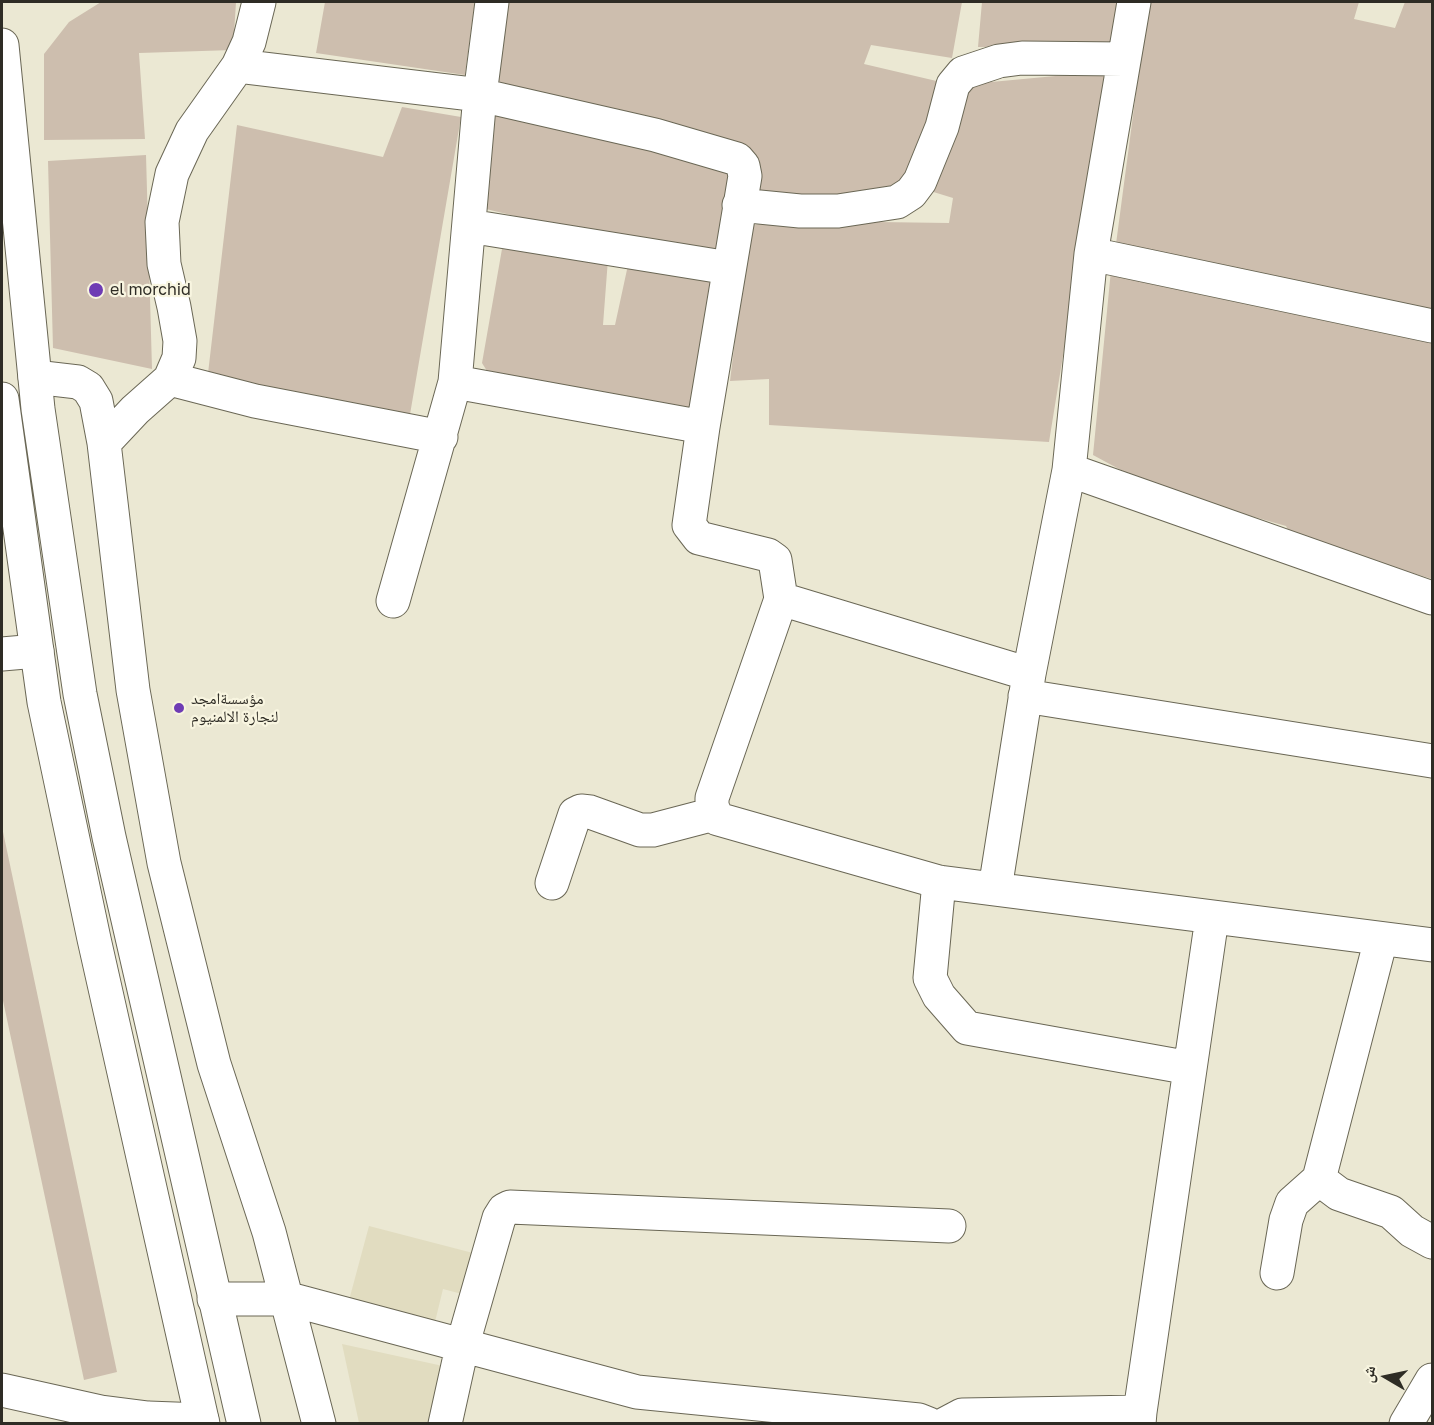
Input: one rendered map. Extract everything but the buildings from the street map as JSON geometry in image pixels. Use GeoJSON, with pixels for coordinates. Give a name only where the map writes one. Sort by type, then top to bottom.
{"type":"FeatureCollection","features":[{"type":"Feature","properties":{"kind":"street"},"geometry":{"type":"LineString","coordinates":[[104,443],[135,410],[170,379],[178,358],[180,341],[164,264],[162,222],[172,174],[192,131],[238,66],[249,42],[259,2]]}},
{"type":"Feature","properties":{"kind":"street"},"geometry":{"type":"LineString","coordinates":[[393,601],[455,382],[480,95],[492,2]]}},
{"type":"Feature","properties":{"kind":"street"},"geometry":{"type":"LineString","coordinates":[[995,889],[1027,685],[1069,470],[1091,254],[1134,2]]}},
{"type":"Feature","properties":{"kind":"street"},"geometry":{"type":"LineString","coordinates":[[2,45],[35,376],[80,694],[109,837],[244,1424]]}},
{"type":"Feature","properties":{"kind":"street"},"geometry":{"type":"LineString","coordinates":[[739,205],[800,211],[838,211],[897,202],[911,193],[920,182],[942,128],[953,85],[963,73],[989,63],[1022,58],[1124,59]]}},
{"type":"Feature","properties":{"kind":"street"},"geometry":{"type":"LineString","coordinates":[[238,66],[480,95],[655,135],[737,159],[743,166],[745,176],[688,525],[699,537],[768,555],[775,560],[781,599],[712,798],[714,814],[727,823],[939,882],[1432,945]]}},
{"type":"Feature","properties":{"kind":"street"},"geometry":{"type":"LineString","coordinates":[[469,226],[729,268]]}},
{"type":"Feature","properties":{"kind":"street"},"geometry":{"type":"LineString","coordinates":[[1091,254],[1432,326]]}},
{"type":"Feature","properties":{"kind":"street"},"geometry":{"type":"LineString","coordinates":[[35,376],[78,382],[88,388],[96,401],[104,443],[133,690],[164,863],[189,971],[214,1064],[289,1299],[319,1424]]}},
{"type":"Feature","properties":{"kind":"street"},"geometry":{"type":"LineString","coordinates":[[170,379],[255,401],[441,437]]}},
{"type":"Feature","properties":{"kind":"street"},"geometry":{"type":"LineString","coordinates":[[455,382],[703,427]]}},
{"type":"Feature","properties":{"kind":"street"},"geometry":{"type":"LineString","coordinates":[[2,399],[37,651],[68,820],[203,1422],[57,1414],[2,1390]]}},
{"type":"Feature","properties":{"kind":"street"},"geometry":{"type":"LineString","coordinates":[[1069,470],[1432,598]]}},
{"type":"Feature","properties":{"kind":"street"},"geometry":{"type":"LineString","coordinates":[[781,599],[1027,685],[1432,761]]}},
{"type":"Feature","properties":{"kind":"street"},"geometry":{"type":"LineString","coordinates":[[2,654],[37,651]]}},
{"type":"Feature","properties":{"kind":"street"},"geometry":{"type":"LineString","coordinates":[[552,883],[575,814],[580,811],[590,812],[640,830],[653,830],[714,814]]}},
{"type":"Feature","properties":{"kind":"street"},"geometry":{"type":"LineString","coordinates":[[939,882],[930,978],[939,996],[967,1028],[1190,1068]]}},
{"type":"Feature","properties":{"kind":"street"},"geometry":{"type":"LineString","coordinates":[[945,1424],[962,1414],[1139,1418],[1212,918]]}},
{"type":"Feature","properties":{"kind":"street"},"geometry":{"type":"LineString","coordinates":[[1277,1273],[1286,1220],[1292,1203],[1319,1179],[1381,939]]}},
{"type":"Feature","properties":{"kind":"street"},"geometry":{"type":"LineString","coordinates":[[1319,1179],[1340,1194],[1391,1212],[1412,1231],[1432,1242]]}},
{"type":"Feature","properties":{"kind":"street"},"geometry":{"type":"LineString","coordinates":[[445,1424],[462,1347],[499,1218],[504,1210],[510,1207],[949,1226]]}},
{"type":"Feature","properties":{"kind":"street"},"geometry":{"type":"LineString","coordinates":[[214,1299],[289,1299],[637,1392],[920,1420],[929,1424]]}},
{"type":"Feature","properties":{"kind":"street"},"geometry":{"type":"LineString","coordinates":[[1406,1424],[1432,1380]]}},
{"type":"Feature","properties":{"kind":"shaded area"},"geometry":{"type":"Polygon","coordinates":[[[369,1226],[473,1253],[462,1294],[443,1289],[434,1326],[348,1304],[369,1226]]]}},
{"type":"Feature","properties":{"kind":"shaded area"},"geometry":{"type":"Polygon","coordinates":[[[342,1344],[443,1366],[431,1423],[359,1423],[342,1344]]]}},
{"type":"Feature","properties":{"kind":"place","name":"el morchid"},"geometry":{"type":"Point","coordinates":[96,290]}},
{"type":"Feature","properties":{"kind":"place","name":"مؤسسةامجد لنجارة الالمنيوم"},"geometry":{"type":"Point","coordinates":[179,708]}}]}
